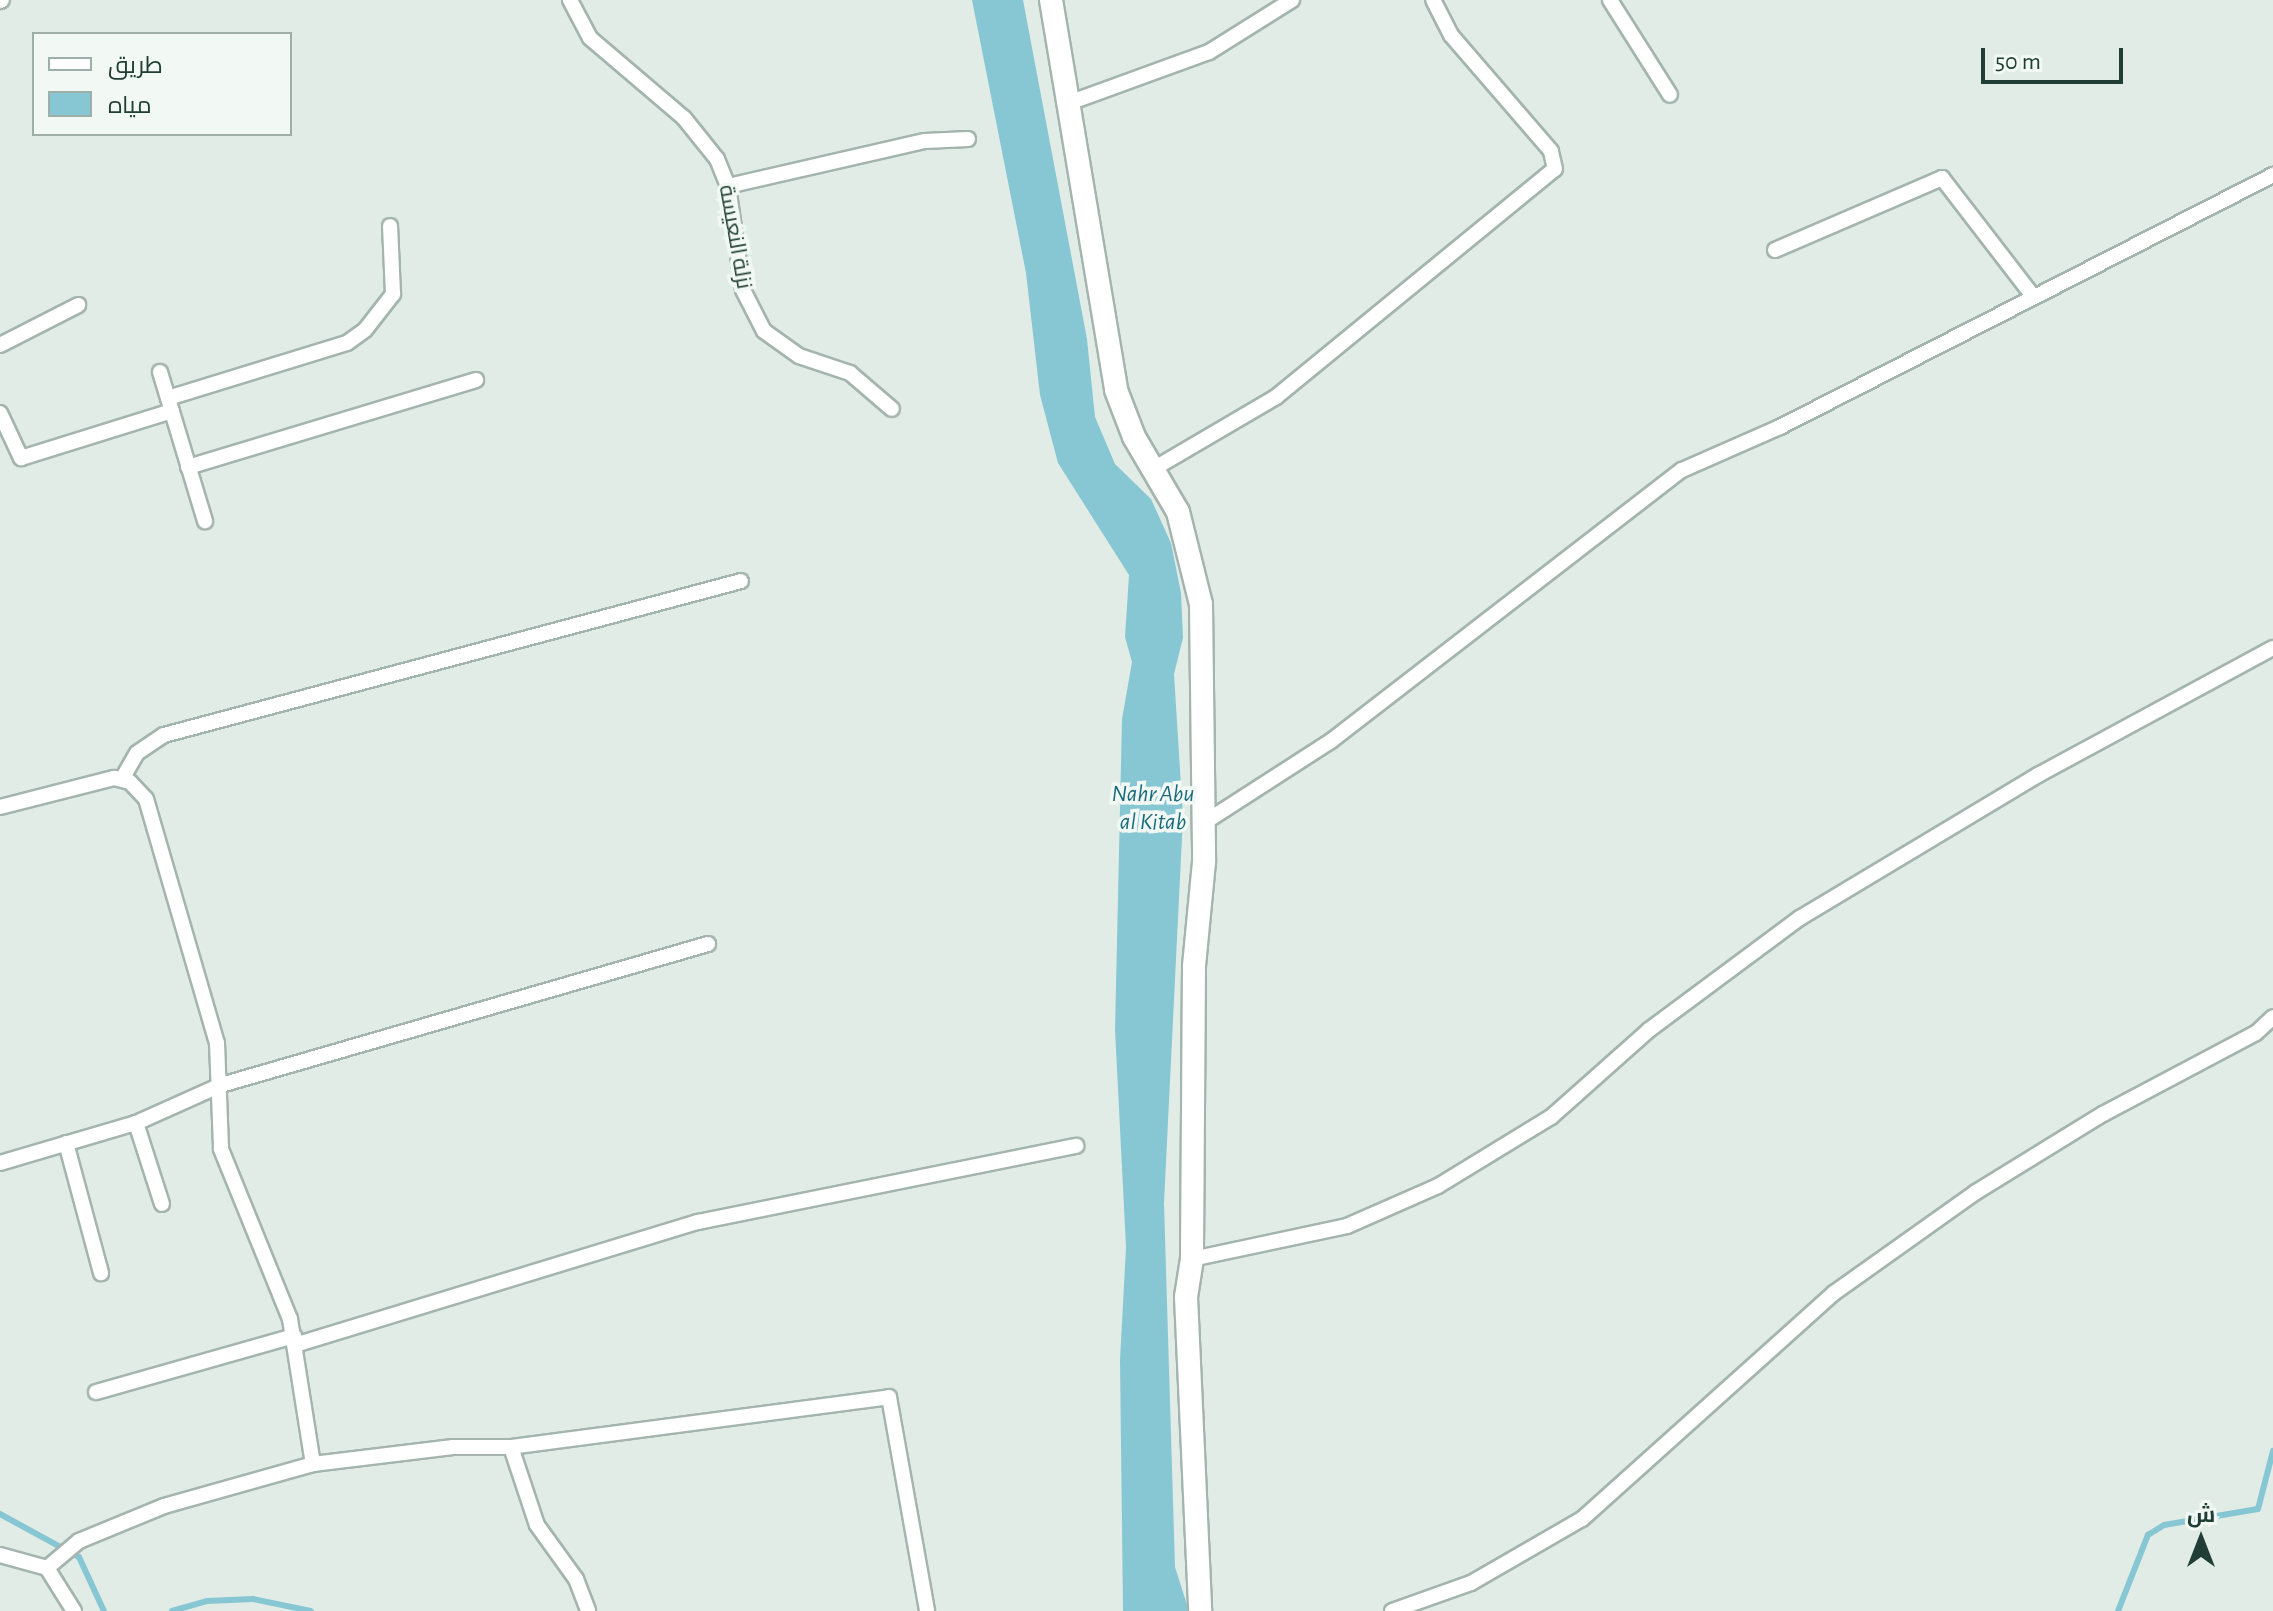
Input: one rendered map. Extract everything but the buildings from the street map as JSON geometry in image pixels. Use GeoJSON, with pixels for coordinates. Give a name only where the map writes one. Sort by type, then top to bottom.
{"type":"FeatureCollection","features":[{"type":"Feature","properties":{"kind":"street","name":"نزلة النعيسة"},"geometry":{"type":"LineString","coordinates":[[570,0],[576,20],[603,52],[700,135],[728,186],[743,290],[755,318],[787,350],[850,373],[892,409]]}},
{"type":"Feature","properties":{"kind":"street"},"geometry":{"type":"LineString","coordinates":[[1051,0],[1116,390],[1189,544],[1201,604],[1202,824],[1194,966],[1192,1259],[1186,1297],[1200,1611]]}},
{"type":"Feature","properties":{"kind":"street"},"geometry":{"type":"LineString","coordinates":[[1066,104],[1209,52],[1292,0]]}},
{"type":"Feature","properties":{"kind":"street"},"geometry":{"type":"LineString","coordinates":[[1155,468],[1276,397],[1555,169],[1551,151],[1451,35],[1433,0]]}},
{"type":"Feature","properties":{"kind":"street"},"geometry":{"type":"LineString","coordinates":[[1610,0],[1670,95]]}},
{"type":"Feature","properties":{"kind":"street"},"geometry":{"type":"LineString","coordinates":[[728,186],[925,141],[968,139]]}},
{"type":"Feature","properties":{"kind":"street"},"geometry":{"type":"LineString","coordinates":[[1202,824],[1331,741],[1682,470],[1780,427],[2273,175]]}},
{"type":"Feature","properties":{"kind":"street"},"geometry":{"type":"LineString","coordinates":[[1775,250],[1942,178],[2033,296]]}},
{"type":"Feature","properties":{"kind":"street"},"geometry":{"type":"LineString","coordinates":[[0,413],[21,458],[347,343],[365,330],[393,294],[390,226]]}},
{"type":"Feature","properties":{"kind":"street"},"geometry":{"type":"LineString","coordinates":[[0,345],[78,305]]}},
{"type":"Feature","properties":{"kind":"street"},"geometry":{"type":"LineString","coordinates":[[160,372],[205,521]]}},
{"type":"Feature","properties":{"kind":"street"},"geometry":{"type":"LineString","coordinates":[[188,467],[476,380]]}},
{"type":"Feature","properties":{"kind":"street"},"geometry":{"type":"LineString","coordinates":[[0,807],[122,779],[137,753],[164,735],[741,581]]}},
{"type":"Feature","properties":{"kind":"street"},"geometry":{"type":"LineString","coordinates":[[1192,1259],[1347,1226],[1438,1186],[1551,1117],[1649,1030],[1800,918],[2038,775],[2273,648]]}},
{"type":"Feature","properties":{"kind":"street"},"geometry":{"type":"LineString","coordinates":[[122,779],[146,799],[211,1018],[221,1085],[221,1149],[294,1341],[313,1464]]}},
{"type":"Feature","properties":{"kind":"street"},"geometry":{"type":"LineString","coordinates":[[0,1163],[136,1123],[221,1085],[708,944]]}},
{"type":"Feature","properties":{"kind":"street"},"geometry":{"type":"LineString","coordinates":[[1392,1611],[1471,1583],[1582,1519],[1834,1293],[1976,1192],[2103,1114],[2256,1033],[2273,1017]]}},
{"type":"Feature","properties":{"kind":"street"},"geometry":{"type":"LineString","coordinates":[[136,1123],[162,1204]]}},
{"type":"Feature","properties":{"kind":"street"},"geometry":{"type":"LineString","coordinates":[[66,1143],[101,1273]]}},
{"type":"Feature","properties":{"kind":"street"},"geometry":{"type":"LineString","coordinates":[[96,1392],[294,1341],[698,1222],[1076,1146]]}},
{"type":"Feature","properties":{"kind":"street"},"geometry":{"type":"LineString","coordinates":[[50,1565],[79,1541],[223,1487],[313,1464],[453,1447],[511,1447],[889,1397],[927,1611]]}},
{"type":"Feature","properties":{"kind":"street"},"geometry":{"type":"LineString","coordinates":[[511,1447],[537,1525],[568,1566],[588,1611]]}},
{"type":"Feature","properties":{"kind":"street"},"geometry":{"type":"LineString","coordinates":[[0,1555],[50,1565]]}},
{"type":"Feature","properties":{"kind":"street"},"geometry":{"type":"LineString","coordinates":[[50,1565],[74,1611]]}},
{"type":"Feature","properties":{"kind":"water","name":"Nahr Abu al Kitab"},"geometry":{"type":"Polygon","coordinates":[[[972,0],[1023,0],[1087,339],[1095,417],[1115,464],[1151,499],[1171,543],[1181,593],[1183,638],[1174,674],[1183,817],[1164,1203],[1175,1567],[1189,1611],[1123,1611],[1120,1360],[1126,1247],[1115,1030],[1122,719],[1132,662],[1125,637],[1129,575],[1058,463],[1040,395],[1026,273],[972,0]]]}},
{"type":"Feature","properties":{"kind":"waterway"},"geometry":{"type":"LineString","coordinates":[[2118,1611],[2148,1535],[2164,1525],[2258,1509],[2273,1451]]}},
{"type":"Feature","properties":{"kind":"waterway"},"geometry":{"type":"LineString","coordinates":[[0,1514],[79,1557],[104,1611]]}},
{"type":"Feature","properties":{"kind":"waterway"},"geometry":{"type":"LineString","coordinates":[[172,1611],[207,1601],[253,1599],[311,1611]]}}]}
